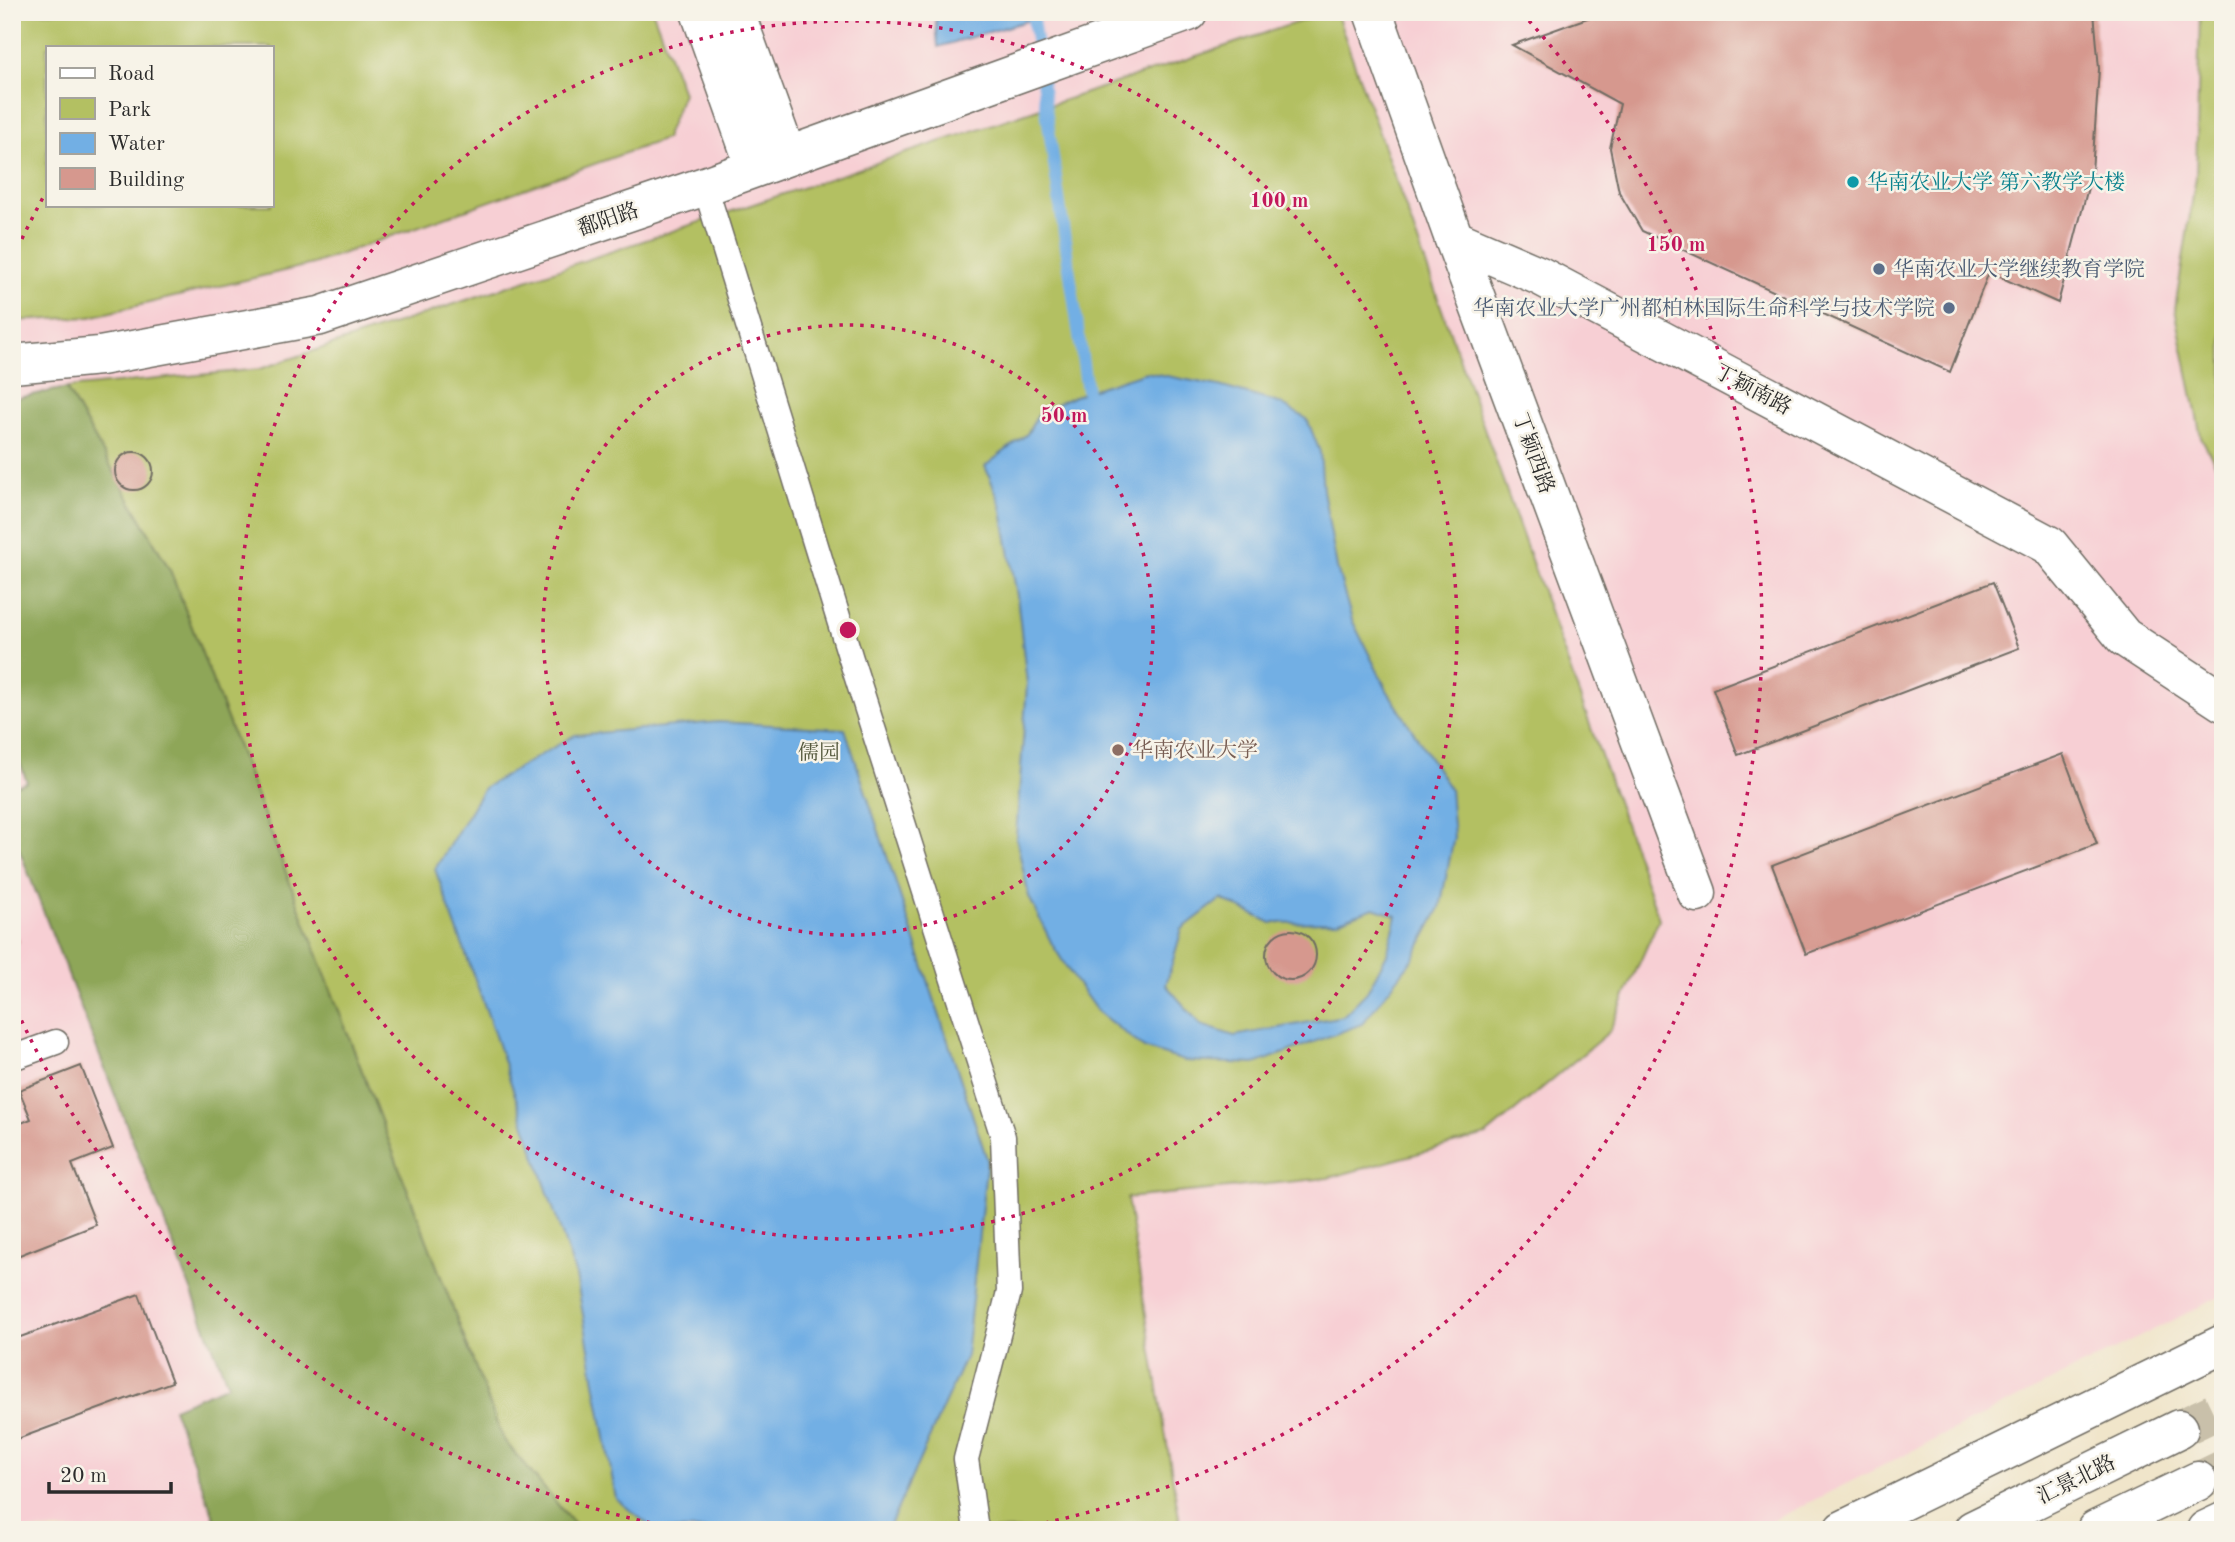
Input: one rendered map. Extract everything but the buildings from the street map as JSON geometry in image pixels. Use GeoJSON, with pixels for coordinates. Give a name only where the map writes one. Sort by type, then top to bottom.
{"type":"FeatureCollection","features":[{"type":"Feature","properties":{"kind":"street"},"geometry":{"type":"LineString","coordinates":[[700,12],[771,161]]}},
{"type":"Feature","properties":{"kind":"street"},"geometry":{"type":"LineString","coordinates":[[735,12],[771,161]]}},
{"type":"Feature","properties":{"kind":"street","name":"丁颖西路"},"geometry":{"type":"LineString","coordinates":[[1373,12],[1454,239],[1697,893]]}},
{"type":"Feature","properties":{"kind":"street","name":"鄱阳路"},"geometry":{"type":"LineString","coordinates":[[12,364],[100,356],[320,316],[705,186],[1186,13]]}},
{"type":"Feature","properties":{"kind":"street","name":"丁颖南路"},"geometry":{"type":"LineString","coordinates":[[1454,239],[1540,276],[2049,545],[2124,637],[2223,702]]}},
{"type":"Feature","properties":{"kind":"street"},"geometry":{"type":"LineString","coordinates":[[1843,1530],[2223,1343]]}},
{"type":"Feature","properties":{"kind":"street","name":"汇景北路"},"geometry":{"type":"LineString","coordinates":[[1973,1530],[2179,1429]]}},
{"type":"Feature","properties":{"kind":"street"},"geometry":{"type":"LineString","coordinates":[[2096,1530],[2198,1481]]}},
{"type":"Feature","properties":{"kind":"street"},"geometry":{"type":"LineString","coordinates":[[2206,1530],[2223,1522]]}},
{"type":"Feature","properties":{"kind":"lane"},"geometry":{"type":"LineString","coordinates":[[705,186],[851,659],[1003,1137],[1009,1292],[966,1459],[976,1530]]}},
{"type":"Feature","properties":{"kind":"lane"},"geometry":{"type":"LineString","coordinates":[[12,1058],[55,1042]]}},
{"type":"Feature","properties":{"kind":"shaded area","name":"华南农业大学"},"geometry":{"type":"Polygon","coordinates":[[[12,12],[2223,12],[2223,1295],[1754,1530],[12,1530],[12,12]]]}},
{"type":"Feature","properties":{"kind":"green space"},"geometry":{"type":"Polygon","coordinates":[[[12,12],[653,12],[683,93],[665,139],[313,264],[90,317],[12,321],[12,12]]]}},
{"type":"Feature","properties":{"kind":"green space","name":"儒园"},"geometry":{"type":"Polygon","coordinates":[[[1328,12],[1336,12],[1659,919],[1609,1032],[1486,1135],[1328,1178],[1127,1198],[1181,1530],[579,1530],[503,1439],[170,570],[66,388],[260,369],[1328,12]]]}},
{"type":"Feature","properties":{"kind":"green space"},"geometry":{"type":"Polygon","coordinates":[[[2200,12],[2223,12],[2223,478],[2201,437],[2175,309],[2196,177],[2200,12]]]}},
{"type":"Feature","properties":{"kind":"green space"},"geometry":{"type":"Polygon","coordinates":[[[66,388],[170,570],[503,1439],[579,1530],[219,1530],[173,1408],[228,1385],[12,831],[12,787],[27,782],[12,742],[12,399],[66,388]]]}},
{"type":"Feature","properties":{"kind":"water"},"geometry":{"type":"Polygon","coordinates":[[[935,12],[1057,12],[938,47],[935,12]]]}},
{"type":"Feature","properties":{"kind":"water"},"geometry":{"type":"Polygon","coordinates":[[[1146,372],[1219,386],[1279,403],[1307,419],[1320,452],[1323,490],[1337,568],[1352,620],[1387,690],[1450,789],[1454,837],[1440,908],[1413,959],[1362,1024],[1255,1064],[1184,1061],[1144,1048],[1097,1011],[1052,944],[1029,897],[1016,837],[1027,684],[1017,596],[1001,505],[985,466],[1027,434],[1040,411],[1087,391],[1146,372]],[[1221,899],[1182,929],[1166,985],[1201,1025],[1234,1036],[1343,1016],[1367,992],[1387,954],[1397,916],[1374,908],[1337,922],[1271,923],[1221,899]]]}},
{"type":"Feature","properties":{"kind":"water"},"geometry":{"type":"Polygon","coordinates":[[[718,722],[845,729],[987,1159],[966,1356],[888,1530],[655,1530],[616,1499],[576,1276],[489,1018],[435,869],[484,788],[575,735],[718,722]]]}},
{"type":"Feature","properties":{"kind":"waterway"},"geometry":{"type":"LineString","coordinates":[[1033,19],[1087,391]]}},
{"type":"Feature","properties":{"kind":"tunnel"},"geometry":{"type":"LineString","coordinates":[[2179,1429],[2223,1408]]}},
{"type":"Feature","properties":{"kind":"tunnel"},"geometry":{"type":"LineString","coordinates":[[2198,1481],[2223,1469]]}},
{"type":"Feature","properties":{"kind":"place","name":"华南农业大学 第六教学大楼"},"geometry":{"type":"Point","coordinates":[1853,182]}},
{"type":"Feature","properties":{"kind":"place","name":"华南农业大学继续教育学院"},"geometry":{"type":"Point","coordinates":[1879,269]}},
{"type":"Feature","properties":{"kind":"place","name":"华南农业大学广州都柏林国际生命科学与技术学院"},"geometry":{"type":"Point","coordinates":[1949,308]}},
{"type":"Feature","properties":{"kind":"place","name":"华南农业大学"},"geometry":{"type":"Point","coordinates":[1118,750]}}]}
